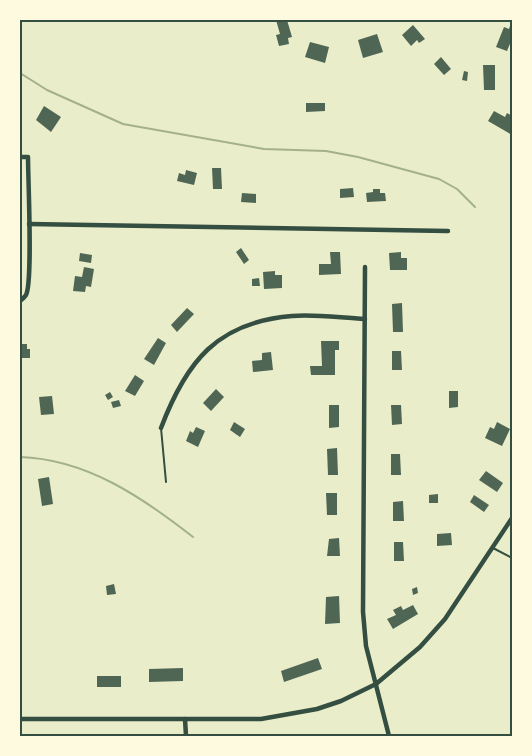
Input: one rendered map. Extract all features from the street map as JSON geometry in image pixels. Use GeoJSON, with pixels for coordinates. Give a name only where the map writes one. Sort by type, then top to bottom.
{"type":"FeatureCollection","features":[{"type":"Feature","properties":{"kind":"street"},"geometry":{"type":"LineString","coordinates":[[20,157],[28,158],[29,224],[28,283],[26,295],[20,301]]}},
{"type":"Feature","properties":{"kind":"street"},"geometry":{"type":"LineString","coordinates":[[29,224],[448,231]]}},
{"type":"Feature","properties":{"kind":"street"},"geometry":{"type":"LineString","coordinates":[[365,267],[363,612],[366,646],[389,736]]}},
{"type":"Feature","properties":{"kind":"street"},"geometry":{"type":"LineString","coordinates":[[161,428],[181,382],[200,355],[220,338],[271,318],[295,316],[365,319]]}},
{"type":"Feature","properties":{"kind":"street"},"geometry":{"type":"LineString","coordinates":[[20,719],[261,719],[290,715],[341,701],[376,684],[408,660],[439,626],[512,518]]}},
{"type":"Feature","properties":{"kind":"street"},"geometry":{"type":"LineString","coordinates":[[185,720],[186,736]]}},
{"type":"Feature","properties":{"kind":"lane"},"geometry":{"type":"LineString","coordinates":[[161,428],[166,482]]}},
{"type":"Feature","properties":{"kind":"lane"},"geometry":{"type":"LineString","coordinates":[[493,548],[512,558]]}},
{"type":"Feature","properties":{"kind":"building"},"geometry":{"type":"Polygon","coordinates":[[[276,20],[287,20],[292,37],[288,38],[289,44],[279,46],[276,35],[280,34],[276,20]]]}},
{"type":"Feature","properties":{"kind":"building"},"geometry":{"type":"Polygon","coordinates":[[[413,25],[425,39],[419,43],[417,40],[411,46],[402,35],[413,25]]]}},
{"type":"Feature","properties":{"kind":"building"},"geometry":{"type":"Polygon","coordinates":[[[510,26],[512,39],[507,51],[496,47],[504,27],[509,29],[510,26]]]}},
{"type":"Feature","properties":{"kind":"building"},"geometry":{"type":"Polygon","coordinates":[[[377,34],[383,52],[363,58],[358,40],[377,34]]]}},
{"type":"Feature","properties":{"kind":"building"},"geometry":{"type":"Polygon","coordinates":[[[310,42],[329,47],[325,63],[305,57],[310,42]]]}},
{"type":"Feature","properties":{"kind":"building"},"geometry":{"type":"Polygon","coordinates":[[[441,57],[451,69],[444,75],[434,64],[441,57]]]}},
{"type":"Feature","properties":{"kind":"building"},"geometry":{"type":"Polygon","coordinates":[[[483,65],[495,65],[495,90],[484,90],[483,65]]]}},
{"type":"Feature","properties":{"kind":"building"},"geometry":{"type":"Polygon","coordinates":[[[464,71],[468,72],[467,81],[462,80],[464,71]]]}},
{"type":"Feature","properties":{"kind":"building"},"geometry":{"type":"Polygon","coordinates":[[[306,103],[325,103],[325,111],[306,112],[306,103]]]}},
{"type":"Feature","properties":{"kind":"building"},"geometry":{"type":"Polygon","coordinates":[[[44,106],[61,117],[51,132],[36,120],[44,106]]]}},
{"type":"Feature","properties":{"kind":"building"},"geometry":{"type":"Polygon","coordinates":[[[494,111],[505,117],[507,113],[512,116],[512,135],[488,121],[494,111]]]}},
{"type":"Feature","properties":{"kind":"building"},"geometry":{"type":"Polygon","coordinates":[[[212,168],[221,168],[222,189],[213,189],[212,168]]]}},
{"type":"Feature","properties":{"kind":"building"},"geometry":{"type":"Polygon","coordinates":[[[186,170],[197,173],[194,185],[177,181],[179,173],[185,175],[186,170]]]}},
{"type":"Feature","properties":{"kind":"building"},"geometry":{"type":"Polygon","coordinates":[[[353,188],[354,197],[340,198],[340,189],[353,188]]]}},
{"type":"Feature","properties":{"kind":"building"},"geometry":{"type":"Polygon","coordinates":[[[373,189],[380,189],[380,193],[385,193],[386,201],[367,202],[366,193],[373,192],[373,189]]]}},
{"type":"Feature","properties":{"kind":"building"},"geometry":{"type":"Polygon","coordinates":[[[242,193],[256,194],[256,203],[241,202],[242,193]]]}},
{"type":"Feature","properties":{"kind":"building"},"geometry":{"type":"Polygon","coordinates":[[[241,248],[249,260],[244,264],[236,252],[241,248]]]}},
{"type":"Feature","properties":{"kind":"building"},"geometry":{"type":"Polygon","coordinates":[[[330,252],[340,252],[341,274],[319,275],[319,264],[331,264],[330,252]]]}},
{"type":"Feature","properties":{"kind":"building"},"geometry":{"type":"Polygon","coordinates":[[[401,252],[401,258],[407,258],[407,270],[390,270],[389,253],[401,252]]]}},
{"type":"Feature","properties":{"kind":"building"},"geometry":{"type":"Polygon","coordinates":[[[80,253],[92,255],[91,263],[79,261],[80,253]]]}},
{"type":"Feature","properties":{"kind":"building"},"geometry":{"type":"Polygon","coordinates":[[[84,267],[94,269],[91,287],[86,286],[85,292],[73,291],[75,276],[82,277],[84,267]]]}},
{"type":"Feature","properties":{"kind":"building"},"geometry":{"type":"Polygon","coordinates":[[[275,271],[275,275],[282,275],[282,288],[264,289],[263,272],[275,271]]]}},
{"type":"Feature","properties":{"kind":"building"},"geometry":{"type":"Polygon","coordinates":[[[259,278],[260,286],[252,286],[252,279],[259,278]]]}},
{"type":"Feature","properties":{"kind":"building"},"geometry":{"type":"Polygon","coordinates":[[[402,303],[403,332],[393,332],[392,304],[402,303]]]}},
{"type":"Feature","properties":{"kind":"building"},"geometry":{"type":"Polygon","coordinates":[[[187,308],[194,314],[177,332],[171,325],[187,308]]]}},
{"type":"Feature","properties":{"kind":"building"},"geometry":{"type":"Polygon","coordinates":[[[158,338],[166,343],[154,365],[144,359],[158,338]]]}},
{"type":"Feature","properties":{"kind":"building"},"geometry":{"type":"Polygon","coordinates":[[[321,341],[339,341],[339,350],[335,350],[335,375],[311,375],[310,366],[322,366],[321,341]]]}},
{"type":"Feature","properties":{"kind":"building"},"geometry":{"type":"Polygon","coordinates":[[[20,344],[27,344],[27,349],[30,349],[30,358],[20,358],[20,344]]]}},
{"type":"Feature","properties":{"kind":"building"},"geometry":{"type":"Polygon","coordinates":[[[392,351],[401,351],[402,370],[392,370],[392,351]]]}},
{"type":"Feature","properties":{"kind":"building"},"geometry":{"type":"Polygon","coordinates":[[[271,352],[273,370],[253,372],[252,361],[262,360],[262,353],[271,352]]]}},
{"type":"Feature","properties":{"kind":"building"},"geometry":{"type":"Polygon","coordinates":[[[135,375],[144,381],[135,396],[125,391],[135,375]]]}},
{"type":"Feature","properties":{"kind":"building"},"geometry":{"type":"Polygon","coordinates":[[[216,389],[224,397],[211,411],[203,403],[216,389]]]}},
{"type":"Feature","properties":{"kind":"building"},"geometry":{"type":"Polygon","coordinates":[[[449,391],[458,391],[458,407],[449,408],[449,391]]]}},
{"type":"Feature","properties":{"kind":"building"},"geometry":{"type":"Polygon","coordinates":[[[110,392],[113,397],[108,400],[105,395],[110,392]]]}},
{"type":"Feature","properties":{"kind":"building"},"geometry":{"type":"Polygon","coordinates":[[[52,396],[54,414],[41,415],[39,397],[52,396]]]}},
{"type":"Feature","properties":{"kind":"building"},"geometry":{"type":"Polygon","coordinates":[[[119,400],[121,406],[113,408],[111,402],[119,400]]]}},
{"type":"Feature","properties":{"kind":"building"},"geometry":{"type":"Polygon","coordinates":[[[329,405],[339,405],[339,427],[329,428],[329,405]]]}},
{"type":"Feature","properties":{"kind":"building"},"geometry":{"type":"Polygon","coordinates":[[[391,405],[401,405],[402,424],[392,425],[391,405]]]}},
{"type":"Feature","properties":{"kind":"building"},"geometry":{"type":"Polygon","coordinates":[[[234,422],[245,429],[240,437],[230,430],[234,422]]]}},
{"type":"Feature","properties":{"kind":"building"},"geometry":{"type":"Polygon","coordinates":[[[497,422],[510,429],[502,446],[485,438],[490,427],[494,429],[497,422]]]}},
{"type":"Feature","properties":{"kind":"building"},"geometry":{"type":"Polygon","coordinates":[[[196,427],[205,431],[198,447],[186,441],[190,431],[193,433],[196,427]]]}},
{"type":"Feature","properties":{"kind":"building"},"geometry":{"type":"Polygon","coordinates":[[[337,448],[338,475],[328,475],[327,449],[337,448]]]}},
{"type":"Feature","properties":{"kind":"building"},"geometry":{"type":"Polygon","coordinates":[[[391,454],[400,454],[401,475],[391,475],[391,454]]]}},
{"type":"Feature","properties":{"kind":"building"},"geometry":{"type":"Polygon","coordinates":[[[486,471],[503,483],[497,492],[479,480],[486,471]]]}},
{"type":"Feature","properties":{"kind":"building"},"geometry":{"type":"Polygon","coordinates":[[[49,477],[53,504],[42,506],[38,479],[49,477]]]}},
{"type":"Feature","properties":{"kind":"building"},"geometry":{"type":"Polygon","coordinates":[[[326,493],[337,493],[337,515],[327,515],[326,493]]]}},
{"type":"Feature","properties":{"kind":"building"},"geometry":{"type":"Polygon","coordinates":[[[438,494],[438,503],[429,503],[429,495],[438,494]]]}},
{"type":"Feature","properties":{"kind":"building"},"geometry":{"type":"Polygon","coordinates":[[[474,495],[489,505],[484,512],[470,502],[474,495]]]}},
{"type":"Feature","properties":{"kind":"building"},"geometry":{"type":"Polygon","coordinates":[[[403,501],[404,521],[393,521],[393,502],[403,501]]]}},
{"type":"Feature","properties":{"kind":"building"},"geometry":{"type":"Polygon","coordinates":[[[451,533],[452,545],[437,546],[437,534],[451,533]]]}},
{"type":"Feature","properties":{"kind":"building"},"geometry":{"type":"Polygon","coordinates":[[[339,538],[340,556],[327,556],[329,539],[339,538]]]}},
{"type":"Feature","properties":{"kind":"building"},"geometry":{"type":"Polygon","coordinates":[[[394,542],[403,542],[404,561],[394,561],[394,542]]]}},
{"type":"Feature","properties":{"kind":"building"},"geometry":{"type":"Polygon","coordinates":[[[114,584],[116,594],[107,595],[106,586],[114,584]]]}},
{"type":"Feature","properties":{"kind":"building"},"geometry":{"type":"Polygon","coordinates":[[[417,587],[418,593],[413,595],[412,589],[417,587]]]}},
{"type":"Feature","properties":{"kind":"building"},"geometry":{"type":"Polygon","coordinates":[[[339,596],[340,623],[325,624],[326,597],[339,596]]]}},
{"type":"Feature","properties":{"kind":"building"},"geometry":{"type":"Polygon","coordinates":[[[413,605],[418,614],[393,629],[387,619],[396,615],[393,610],[401,606],[403,610],[413,605]]]}},
{"type":"Feature","properties":{"kind":"building"},"geometry":{"type":"Polygon","coordinates":[[[318,658],[322,669],[284,682],[281,671],[318,658]]]}},
{"type":"Feature","properties":{"kind":"building"},"geometry":{"type":"Polygon","coordinates":[[[183,668],[183,681],[149,682],[149,669],[183,668]]]}},
{"type":"Feature","properties":{"kind":"building"},"geometry":{"type":"Polygon","coordinates":[[[97,676],[121,676],[121,687],[97,687],[97,676]]]}},
{"type":"Feature","properties":{"kind":"waterway"},"geometry":{"type":"LineString","coordinates":[[20,73],[47,90],[123,124],[264,149],[326,151],[358,157],[439,179],[457,189],[475,207]]}},
{"type":"Feature","properties":{"kind":"waterway"},"geometry":{"type":"LineString","coordinates":[[20,457],[44,459],[68,465],[112,483],[154,508],[193,537]]}}]}
